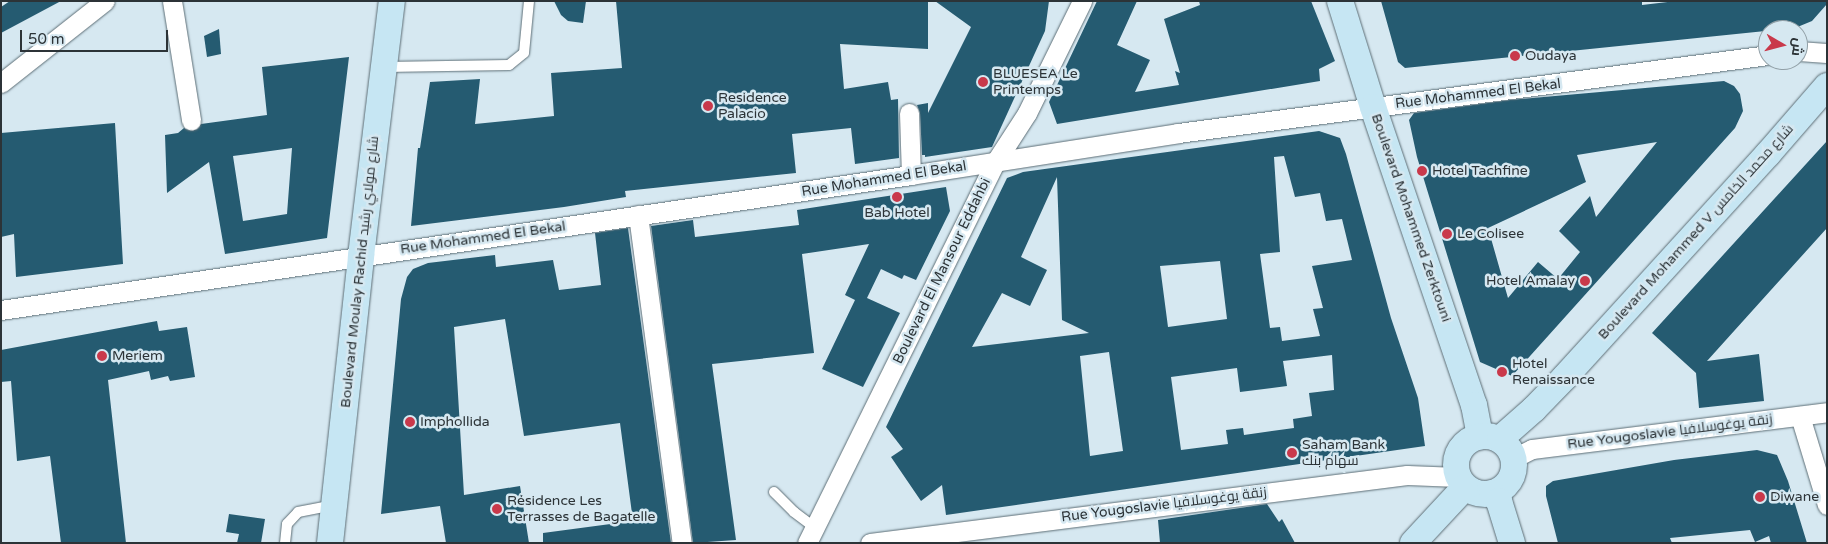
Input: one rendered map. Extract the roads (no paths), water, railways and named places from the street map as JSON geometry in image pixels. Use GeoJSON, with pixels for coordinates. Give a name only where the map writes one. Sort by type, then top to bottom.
{"type":"FeatureCollection","features":[{"type":"Feature","properties":{"kind":"main road","name":"Boulevard Moulay Rachid شارع مولاي رشيد"},"geometry":{"type":"LineString","coordinates":[[330,543],[360,256],[392,1]]}},
{"type":"Feature","properties":{"kind":"main road","name":"Boulevard Mohammed Zerktouni"},"geometry":{"type":"LineString","coordinates":[[1340,1],[1373,107],[1474,405],[1498,444]]}},
{"type":"Feature","properties":{"kind":"main road","name":"Boulevard Mohammed V شارع محمد الخامس"},"geometry":{"type":"LineString","coordinates":[[1498,444],[1565,377],[1761,162],[1827,86]]}},
{"type":"Feature","properties":{"kind":"main road"},"geometry":{"type":"LineString","coordinates":[[1466,442],[1498,444],[1514,473],[1499,491],[1478,493],[1462,482],[1456,458],[1466,442]]}},
{"type":"Feature","properties":{"kind":"main road"},"geometry":{"type":"LineString","coordinates":[[1413,543],[1462,482]]}},
{"type":"Feature","properties":{"kind":"main road"},"geometry":{"type":"LineString","coordinates":[[1492,493],[1499,502],[1512,543]]}},
{"type":"Feature","properties":{"kind":"street"},"geometry":{"type":"LineString","coordinates":[[1,83],[105,1]]}},
{"type":"Feature","properties":{"kind":"street"},"geometry":{"type":"LineString","coordinates":[[172,1],[191,120]]}},
{"type":"Feature","properties":{"kind":"street","name":"Boulevard El Mansour Eddahbi"},"geometry":{"type":"LineString","coordinates":[[810,535],[996,162],[1027,113],[1082,1]]}},
{"type":"Feature","properties":{"kind":"street"},"geometry":{"type":"LineString","coordinates":[[1808,52],[1827,53]]}},
{"type":"Feature","properties":{"kind":"street","name":"Rue Mohammed El Bekal"},"geometry":{"type":"LineString","coordinates":[[1,310],[1178,134],[1758,56]]}},
{"type":"Feature","properties":{"kind":"street"},"geometry":{"type":"LineString","coordinates":[[909,113],[911,175]]}},
{"type":"Feature","properties":{"kind":"street"},"geometry":{"type":"LineString","coordinates":[[638,215],[682,543]]}},
{"type":"Feature","properties":{"kind":"street","name":"Rue Yougoslavie زنقة يوغوسلافيا"},"geometry":{"type":"LineString","coordinates":[[1498,444],[1532,449],[1827,412]]}},
{"type":"Feature","properties":{"kind":"street"},"geometry":{"type":"LineString","coordinates":[[1800,416],[1827,505]]}},
{"type":"Feature","properties":{"kind":"street","name":"Rue Yougoslavie زنقة يوغوسلافيا"},"geometry":{"type":"LineString","coordinates":[[870,543],[1408,475],[1462,482]]}},
{"type":"Feature","properties":{"kind":"lane"},"geometry":{"type":"LineString","coordinates":[[384,67],[509,65],[524,53],[529,1]]}},
{"type":"Feature","properties":{"kind":"lane"},"geometry":{"type":"LineString","coordinates":[[774,492],[794,512],[810,535]]}},
{"type":"Feature","properties":{"kind":"lane"},"geometry":{"type":"LineString","coordinates":[[285,543],[287,524],[298,512],[334,504]]}},
{"type":"Feature","properties":{"kind":"place","name":"Oudaya"},"geometry":{"type":"Point","coordinates":[1515,56]}},
{"type":"Feature","properties":{"kind":"place","name":"BLUESEA Le Printemps"},"geometry":{"type":"Point","coordinates":[983,82]}},
{"type":"Feature","properties":{"kind":"place","name":"Residence Palacio"},"geometry":{"type":"Point","coordinates":[708,106]}},
{"type":"Feature","properties":{"kind":"place","name":"Hotel Tachfine"},"geometry":{"type":"Point","coordinates":[1422,171]}},
{"type":"Feature","properties":{"kind":"place","name":"Bab Hotel"},"geometry":{"type":"Point","coordinates":[897,197]}},
{"type":"Feature","properties":{"kind":"place","name":"Le Colisee"},"geometry":{"type":"Point","coordinates":[1447,234]}},
{"type":"Feature","properties":{"kind":"place","name":"Hotel Amalay"},"geometry":{"type":"Point","coordinates":[1585,281]}},
{"type":"Feature","properties":{"kind":"place","name":"Meriem"},"geometry":{"type":"Point","coordinates":[102,356]}},
{"type":"Feature","properties":{"kind":"place","name":"Hotel Renaissance"},"geometry":{"type":"Point","coordinates":[1502,372]}},
{"type":"Feature","properties":{"kind":"place","name":"Imphollida"},"geometry":{"type":"Point","coordinates":[410,422]}},
{"type":"Feature","properties":{"kind":"place","name":"Saham Bank سهام بنك"},"geometry":{"type":"Point","coordinates":[1292,453]}},
{"type":"Feature","properties":{"kind":"place","name":"Diwane"},"geometry":{"type":"Point","coordinates":[1760,497]}},
{"type":"Feature","properties":{"kind":"place","name":"Résidence Les Terrasses de Bagatelle"},"geometry":{"type":"Point","coordinates":[497,509]}}]}
